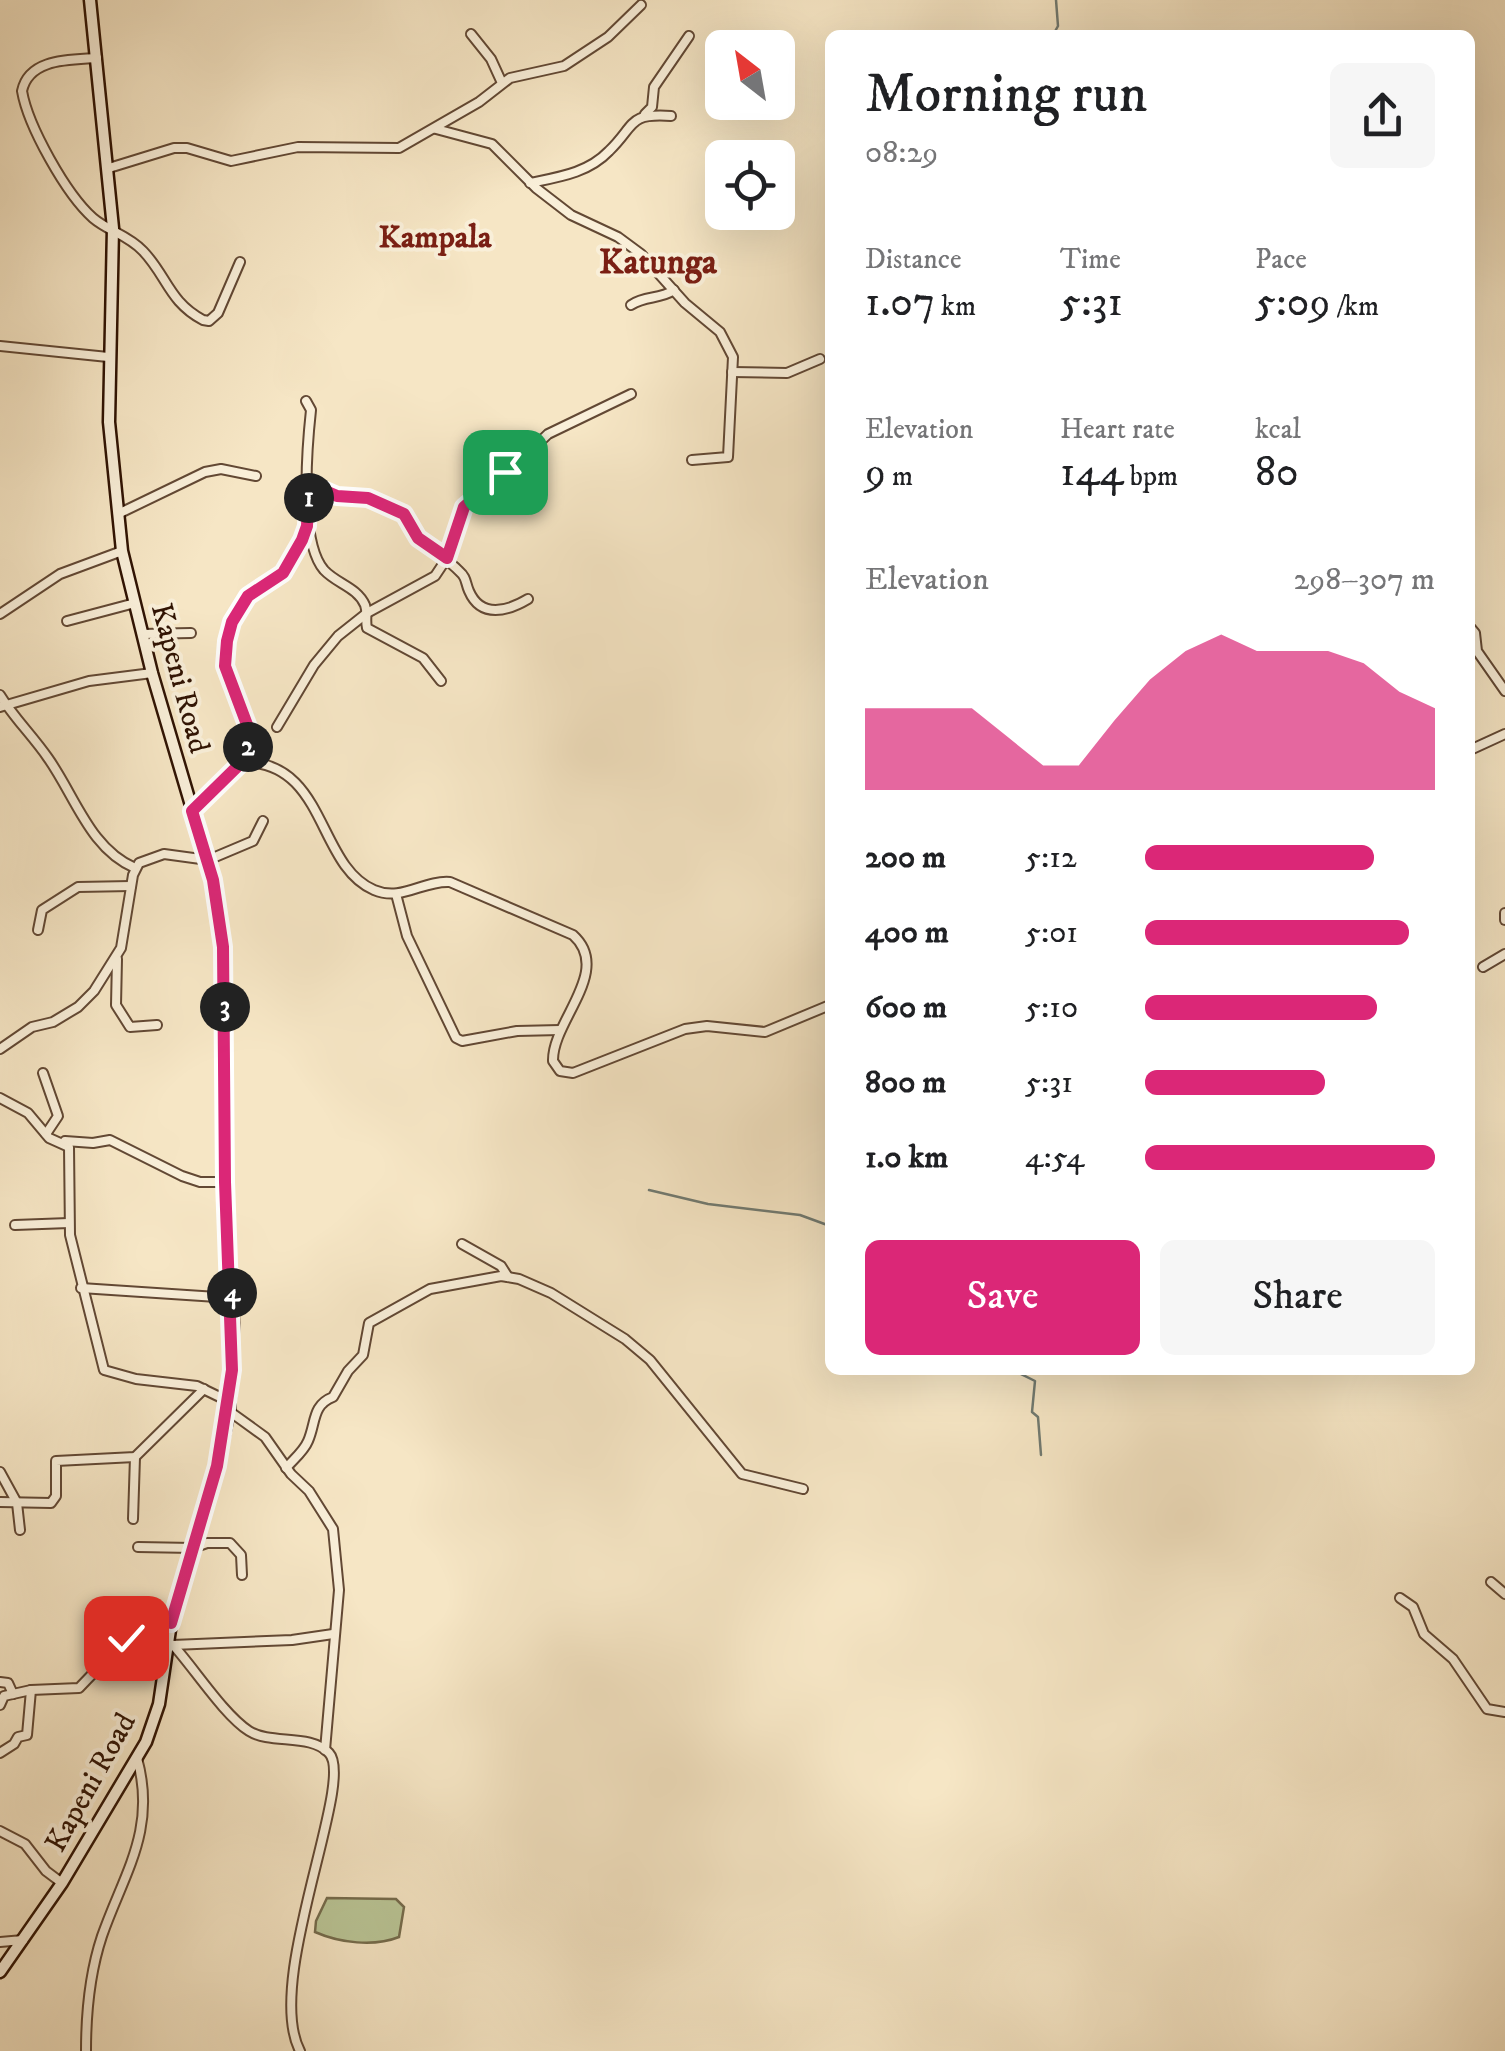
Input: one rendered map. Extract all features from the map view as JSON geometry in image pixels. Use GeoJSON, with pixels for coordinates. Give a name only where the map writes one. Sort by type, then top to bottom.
{"type":"FeatureCollection","features":[{"type":"Feature","properties":{"kind":"main road","name":"Kapeni Road"},"geometry":{"type":"LineString","coordinates":[[0,1972],[62,1883],[137,1758],[159,1704],[171,1644],[171,1623],[229,1406],[232,1298],[225,1182],[223,947],[208,860],[152,673],[122,551],[112,469],[108,357],[113,228],[90,0]]}},
{"type":"Feature","properties":{"kind":"street"},"geometry":{"type":"LineString","coordinates":[[109,168],[174,148],[196,150],[230,161],[298,147],[344,146],[388,151],[436,129],[517,75],[556,71],[608,37],[642,5]]}},
{"type":"Feature","properties":{"kind":"street"},"geometry":{"type":"LineString","coordinates":[[471,34],[491,59],[502,83]]}},
{"type":"Feature","properties":{"kind":"street"},"geometry":{"type":"LineString","coordinates":[[530,182],[574,175],[609,152],[629,124],[652,107],[654,87],[689,36]]}},
{"type":"Feature","properties":{"kind":"street"},"geometry":{"type":"LineString","coordinates":[[97,58],[50,63],[28,76],[22,91],[33,124],[81,204],[97,221],[113,228],[146,254],[170,294],[203,320],[209,321],[218,313],[240,262]]}},
{"type":"Feature","properties":{"kind":"street"},"geometry":{"type":"LineString","coordinates":[[645,114],[671,116]]}},
{"type":"Feature","properties":{"kind":"street"},"geometry":{"type":"LineString","coordinates":[[436,129],[492,144],[530,182],[575,218],[626,243],[726,340],[732,372],[728,457],[692,460]]}},
{"type":"Feature","properties":{"kind":"street"},"geometry":{"type":"LineString","coordinates":[[631,304],[643,297],[662,298],[674,290]]}},
{"type":"Feature","properties":{"kind":"street"},"geometry":{"type":"LineString","coordinates":[[0,346],[108,357]]}},
{"type":"Feature","properties":{"kind":"street"},"geometry":{"type":"LineString","coordinates":[[732,372],[787,373],[820,359]]}},
{"type":"Feature","properties":{"kind":"street"},"geometry":{"type":"LineString","coordinates":[[276,727],[325,649],[367,613],[436,576],[447,558],[464,507],[477,492],[548,434],[631,394]]}},
{"type":"Feature","properties":{"kind":"street"},"geometry":{"type":"LineString","coordinates":[[306,401],[311,410],[306,446],[307,526],[323,569],[351,588],[364,603],[367,628],[422,658],[441,682]]}},
{"type":"Feature","properties":{"kind":"street"},"geometry":{"type":"LineString","coordinates":[[118,514],[206,472],[220,469],[256,476]]}},
{"type":"Feature","properties":{"kind":"street"},"geometry":{"type":"LineString","coordinates":[[309,484],[337,496],[368,498],[404,514],[418,538],[466,577],[469,594],[488,610],[508,611],[528,599]]}},
{"type":"Feature","properties":{"kind":"street"},"geometry":{"type":"LineString","coordinates":[[192,811],[242,762],[252,738],[225,666],[230,632],[248,596],[283,573],[307,526]]}},
{"type":"Feature","properties":{"kind":"street"},"geometry":{"type":"LineString","coordinates":[[0,614],[60,574],[122,551]]}},
{"type":"Feature","properties":{"kind":"street"},"geometry":{"type":"LineString","coordinates":[[68,621],[135,604]]}},
{"type":"Feature","properties":{"kind":"street"},"geometry":{"type":"LineString","coordinates":[[142,634],[191,632]]}},
{"type":"Feature","properties":{"kind":"street"},"geometry":{"type":"LineString","coordinates":[[1475,644],[1505,691]]}},
{"type":"Feature","properties":{"kind":"street"},"geometry":{"type":"LineString","coordinates":[[3,706],[89,681],[152,673]]}},
{"type":"Feature","properties":{"kind":"street"},"geometry":{"type":"LineString","coordinates":[[0,695],[3,706],[60,775],[93,832],[114,857],[135,868]]}},
{"type":"Feature","properties":{"kind":"street"},"geometry":{"type":"LineString","coordinates":[[1475,748],[1505,734]]}},
{"type":"Feature","properties":{"kind":"street"},"geometry":{"type":"LineString","coordinates":[[242,762],[282,771],[325,824],[343,864],[374,891],[396,894],[450,882],[576,938],[585,953],[585,969],[578,996],[560,1030],[554,1061],[560,1071],[573,1073],[684,1029],[707,1026],[765,1032],[825,1007]]}},
{"type":"Feature","properties":{"kind":"street"},"geometry":{"type":"LineString","coordinates":[[157,1025],[130,1027],[116,1004],[117,959],[135,868],[148,857],[164,854],[208,860],[254,841],[262,821]]}},
{"type":"Feature","properties":{"kind":"street"},"geometry":{"type":"LineString","coordinates":[[38,930],[42,910],[78,887],[131,886]]}},
{"type":"Feature","properties":{"kind":"street"},"geometry":{"type":"LineString","coordinates":[[396,894],[407,936],[456,1038],[462,1042],[517,1031],[560,1030]]}},
{"type":"Feature","properties":{"kind":"street"},"geometry":{"type":"LineString","coordinates":[[1483,966],[1505,954]]}},
{"type":"Feature","properties":{"kind":"street"},"geometry":{"type":"LineString","coordinates":[[0,1049],[32,1027],[53,1022],[78,1008],[117,959]]}},
{"type":"Feature","properties":{"kind":"street"},"geometry":{"type":"LineString","coordinates":[[44,1073],[58,1116],[46,1134]]}},
{"type":"Feature","properties":{"kind":"street"},"geometry":{"type":"LineString","coordinates":[[0,1098],[28,1113],[46,1134],[70,1149],[69,1223],[81,1288],[104,1370],[204,1389],[229,1406],[264,1437],[286,1468],[310,1490],[332,1529],[339,1590],[326,1750],[335,1775],[299,1922],[290,2031],[300,2051]]}},
{"type":"Feature","properties":{"kind":"street"},"geometry":{"type":"LineString","coordinates":[[60,1142],[93,1144],[110,1140],[200,1182],[225,1182]]}},
{"type":"Feature","properties":{"kind":"street"},"geometry":{"type":"LineString","coordinates":[[15,1225],[69,1223]]}},
{"type":"Feature","properties":{"kind":"street"},"geometry":{"type":"LineString","coordinates":[[462,1244],[492,1260],[508,1277],[551,1293],[626,1338],[650,1360],[742,1474],[803,1489]]}},
{"type":"Feature","properties":{"kind":"street"},"geometry":{"type":"LineString","coordinates":[[286,1468],[307,1446],[315,1412],[324,1400],[334,1397],[363,1355],[369,1323],[430,1289],[508,1277]]}},
{"type":"Feature","properties":{"kind":"street"},"geometry":{"type":"LineString","coordinates":[[81,1288],[232,1298]]}},
{"type":"Feature","properties":{"kind":"street"},"geometry":{"type":"LineString","coordinates":[[0,1502],[53,1502],[56,1461],[135,1457],[204,1389]]}},
{"type":"Feature","properties":{"kind":"street"},"geometry":{"type":"LineString","coordinates":[[133,1518],[135,1457]]}},
{"type":"Feature","properties":{"kind":"street"},"geometry":{"type":"LineString","coordinates":[[0,1472],[18,1504],[20,1530]]}},
{"type":"Feature","properties":{"kind":"street"},"geometry":{"type":"LineString","coordinates":[[138,1547],[193,1548],[230,1542],[242,1554],[242,1575]]}},
{"type":"Feature","properties":{"kind":"street"},"geometry":{"type":"LineString","coordinates":[[1492,1582],[1505,1594]]}},
{"type":"Feature","properties":{"kind":"street"},"geometry":{"type":"LineString","coordinates":[[1400,1598],[1413,1607],[1424,1634],[1453,1660],[1486,1709],[1505,1712]]}},
{"type":"Feature","properties":{"kind":"street"},"geometry":{"type":"LineString","coordinates":[[0,1705],[4,1696],[31,1690],[80,1688],[104,1667],[107,1656],[126,1638],[158,1620],[171,1623]]}},
{"type":"Feature","properties":{"kind":"street"},"geometry":{"type":"LineString","coordinates":[[171,1644],[292,1640],[333,1634]]}},
{"type":"Feature","properties":{"kind":"street"},"geometry":{"type":"LineString","coordinates":[[171,1644],[227,1711],[251,1732],[326,1750]]}},
{"type":"Feature","properties":{"kind":"street"},"geometry":{"type":"LineString","coordinates":[[0,1682],[8,1684],[13,1694]]}},
{"type":"Feature","properties":{"kind":"street"},"geometry":{"type":"LineString","coordinates":[[0,1754],[18,1737],[28,1735],[31,1690]]}},
{"type":"Feature","properties":{"kind":"street"},"geometry":{"type":"LineString","coordinates":[[86,2051],[89,2000],[99,1948],[138,1848],[142,1790],[137,1758]]}},
{"type":"Feature","properties":{"kind":"street"},"geometry":{"type":"LineString","coordinates":[[0,1831],[25,1844],[46,1871],[62,1883]]}},
{"type":"Feature","properties":{"kind":"street"},"geometry":{"type":"LineString","coordinates":[[0,1942],[23,1940]]}},
{"type":"Feature","properties":{"kind":"green space"},"geometry":{"type":"Polygon","coordinates":[[[327,1898],[396,1899],[404,1907],[399,1937],[357,1942],[315,1932],[327,1898]]]}},
{"type":"Feature","properties":{"kind":"waterway"},"geometry":{"type":"LineString","coordinates":[[1056,0],[1056,30]]}},
{"type":"Feature","properties":{"kind":"waterway"},"geometry":{"type":"LineString","coordinates":[[649,1190],[708,1204],[800,1215],[825,1224]]}},
{"type":"Feature","properties":{"kind":"waterway"},"geometry":{"type":"LineString","coordinates":[[1023,1375],[1035,1381],[1032,1412],[1038,1417],[1041,1455]]}},
{"type":"Feature","properties":{"kind":"district","name":"Kampala"},"geometry":{"type":"Point","coordinates":[435,236]}},
{"type":"Feature","properties":{"kind":"district","name":"Katunga"},"geometry":{"type":"Point","coordinates":[658,261]}},
{"type":"Feature","properties":{"kind":"route"},"geometry":{"type":"LineString","coordinates":[[126,1638],[158,1620],[171,1623],[217,1466],[230,1402],[233,1322],[225,1182],[223,947],[213,880],[192,811],[242,762],[252,738],[225,666],[232,622],[248,596],[283,573],[302,540],[307,526],[309,484],[337,496],[368,498],[404,514],[418,538],[447,558],[464,507],[505,472]]}}]}
